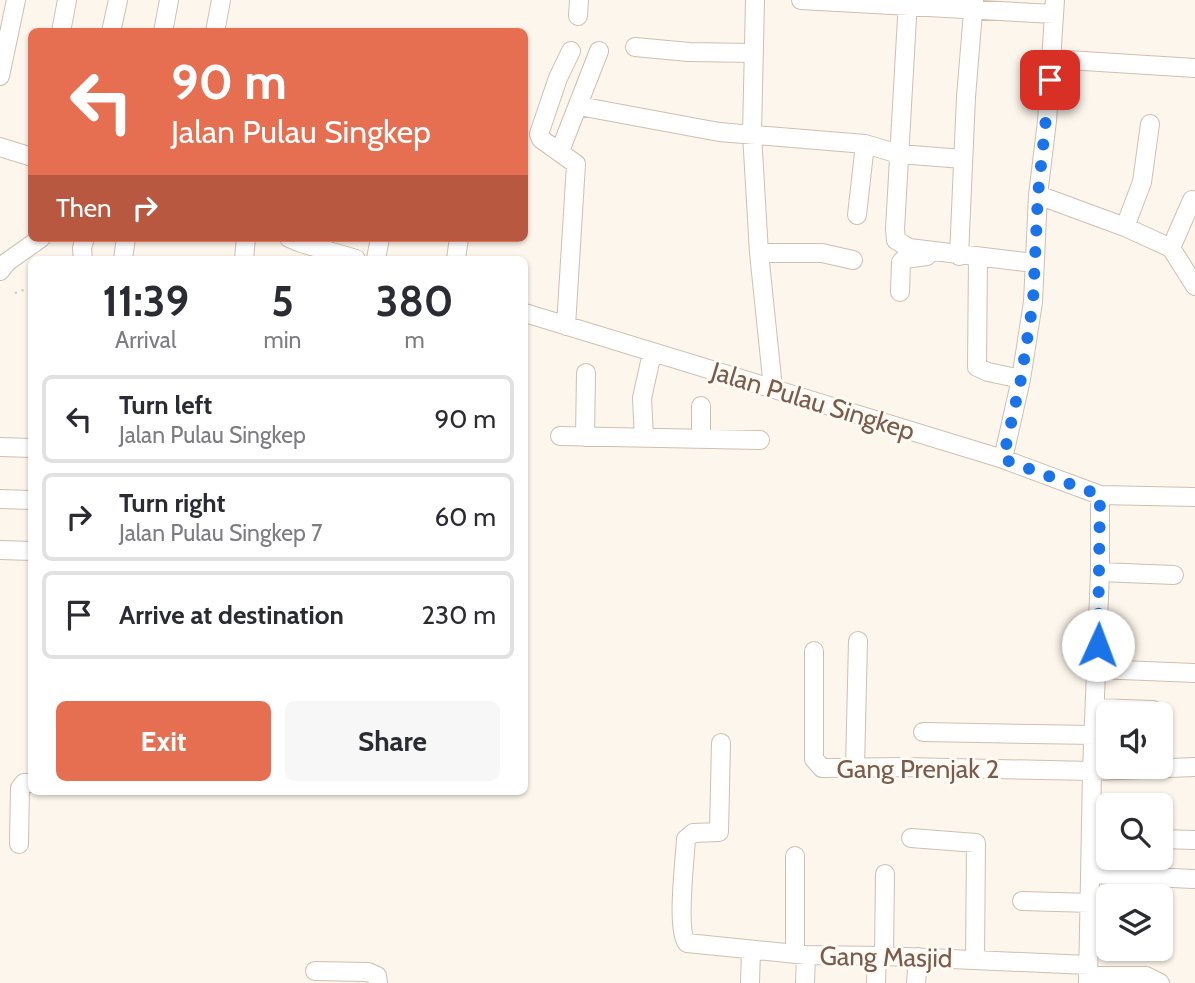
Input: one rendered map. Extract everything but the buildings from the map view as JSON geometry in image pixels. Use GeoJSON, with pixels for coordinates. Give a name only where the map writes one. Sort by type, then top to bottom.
{"type":"FeatureCollection","features":[{"type":"Feature","properties":{"kind":"street"},"geometry":{"type":"LineString","coordinates":[[0,76],[16,0]]}},
{"type":"Feature","properties":{"kind":"street"},"geometry":{"type":"LineString","coordinates":[[62,28],[67,0]]}},
{"type":"Feature","properties":{"kind":"street"},"geometry":{"type":"LineString","coordinates":[[112,28],[118,0]]}},
{"type":"Feature","properties":{"kind":"street"},"geometry":{"type":"LineString","coordinates":[[164,28],[169,0]]}},
{"type":"Feature","properties":{"kind":"street"},"geometry":{"type":"LineString","coordinates":[[216,28],[221,0]]}},
{"type":"Feature","properties":{"kind":"street"},"geometry":{"type":"LineString","coordinates":[[755,0],[752,134],[758,253],[773,388]]}},
{"type":"Feature","properties":{"kind":"street"},"geometry":{"type":"LineString","coordinates":[[801,0],[1054,7],[1052,59],[1038,194],[1033,302],[1021,379],[1003,459]]}},
{"type":"Feature","properties":{"kind":"street"},"geometry":{"type":"LineString","coordinates":[[908,3],[896,240],[909,248],[951,255],[1034,262]]}},
{"type":"Feature","properties":{"kind":"street"},"geometry":{"type":"LineString","coordinates":[[951,255],[963,159],[973,5]]}},
{"type":"Feature","properties":{"kind":"street"},"geometry":{"type":"LineString","coordinates":[[635,47],[690,52],[754,53]]}},
{"type":"Feature","properties":{"kind":"street"},"geometry":{"type":"LineString","coordinates":[[566,326],[576,166],[575,162],[541,139],[539,131],[571,51]]}},
{"type":"Feature","properties":{"kind":"street"},"geometry":{"type":"LineString","coordinates":[[560,151],[598,51]]}},
{"type":"Feature","properties":{"kind":"street"},"geometry":{"type":"LineString","coordinates":[[1052,59],[1195,68]]}},
{"type":"Feature","properties":{"kind":"street"},"geometry":{"type":"LineString","coordinates":[[579,106],[719,132],[865,144],[899,154],[963,159]]}},
{"type":"Feature","properties":{"kind":"street"},"geometry":{"type":"LineString","coordinates":[[1125,227],[1142,182],[1150,124]]}},
{"type":"Feature","properties":{"kind":"street"},"geometry":{"type":"LineString","coordinates":[[857,215],[865,144]]}},
{"type":"Feature","properties":{"kind":"street"},"geometry":{"type":"LineString","coordinates":[[0,146],[28,156]]}},
{"type":"Feature","properties":{"kind":"street"},"geometry":{"type":"LineString","coordinates":[[1038,194],[1125,227],[1171,248],[1193,279]]}},
{"type":"Feature","properties":{"kind":"street"},"geometry":{"type":"LineString","coordinates":[[1171,248],[1192,200]]}},
{"type":"Feature","properties":{"kind":"street"},"geometry":{"type":"LineString","coordinates":[[0,271],[7,262],[35,242]]}},
{"type":"Feature","properties":{"kind":"street"},"geometry":{"type":"LineString","coordinates":[[297,245],[343,256]]}},
{"type":"Feature","properties":{"kind":"street"},"geometry":{"type":"LineString","coordinates":[[758,253],[822,253],[852,260]]}},
{"type":"Feature","properties":{"kind":"street"},"geometry":{"type":"LineString","coordinates":[[900,292],[899,270],[904,259],[951,255]]}},
{"type":"Feature","properties":{"kind":"street"},"geometry":{"type":"LineString","coordinates":[[978,257],[977,367],[1021,379]]}},
{"type":"Feature","properties":{"kind":"street","name":"Jalan Pulau Singkep"},"geometry":{"type":"LineString","coordinates":[[528,314],[1003,459],[1100,495],[1195,497]]}},
{"type":"Feature","properties":{"kind":"street"},"geometry":{"type":"LineString","coordinates":[[644,438],[642,398],[652,353]]}},
{"type":"Feature","properties":{"kind":"street"},"geometry":{"type":"LineString","coordinates":[[585,437],[586,373]]}},
{"type":"Feature","properties":{"kind":"street"},"geometry":{"type":"LineString","coordinates":[[701,406],[701,439]]}},
{"type":"Feature","properties":{"kind":"street"},"geometry":{"type":"LineString","coordinates":[[560,436],[760,440]]}},
{"type":"Feature","properties":{"kind":"street"},"geometry":{"type":"LineString","coordinates":[[0,447],[28,448]]}},
{"type":"Feature","properties":{"kind":"street"},"geometry":{"type":"LineString","coordinates":[[1096,702],[1100,495]]}},
{"type":"Feature","properties":{"kind":"street"},"geometry":{"type":"LineString","coordinates":[[0,499],[28,500]]}},
{"type":"Feature","properties":{"kind":"street"},"geometry":{"type":"LineString","coordinates":[[0,550],[28,551]]}},
{"type":"Feature","properties":{"kind":"street"},"geometry":{"type":"LineString","coordinates":[[1100,572],[1174,575]]}},
{"type":"Feature","properties":{"kind":"street"},"geometry":{"type":"LineString","coordinates":[[855,768],[858,641]]}},
{"type":"Feature","properties":{"kind":"street","name":"Gang Prenjak 2"},"geometry":{"type":"LineString","coordinates":[[814,651],[814,759],[822,768],[1092,771],[1195,767]]}},
{"type":"Feature","properties":{"kind":"street"},"geometry":{"type":"LineString","coordinates":[[1097,669],[1195,673]]}},
{"type":"Feature","properties":{"kind":"street"},"geometry":{"type":"LineString","coordinates":[[1096,708],[1092,771],[1096,809]]}},
{"type":"Feature","properties":{"kind":"street"},"geometry":{"type":"LineString","coordinates":[[923,732],[1094,736]]}},
{"type":"Feature","properties":{"kind":"street","name":"Gang Masjid"},"geometry":{"type":"LineString","coordinates":[[720,743],[719,832],[693,833],[687,835],[686,839],[682,897],[682,933],[685,942],[800,955],[975,959],[1088,974],[1146,976],[1160,983]]}},
{"type":"Feature","properties":{"kind":"street"},"geometry":{"type":"LineString","coordinates":[[19,844],[20,788],[24,783],[28,783]]}},
{"type":"Feature","properties":{"kind":"street"},"geometry":{"type":"LineString","coordinates":[[911,838],[976,843],[975,959]]}},
{"type":"Feature","properties":{"kind":"street"},"geometry":{"type":"LineString","coordinates":[[1173,839],[1195,840]]}},
{"type":"Feature","properties":{"kind":"street"},"geometry":{"type":"LineString","coordinates":[[1088,974],[1092,874],[1096,853]]}},
{"type":"Feature","properties":{"kind":"street"},"geometry":{"type":"LineString","coordinates":[[796,856],[800,955],[805,983]]}},
{"type":"Feature","properties":{"kind":"street"},"geometry":{"type":"LineString","coordinates":[[876,983],[885,874]]}},
{"type":"Feature","properties":{"kind":"street"},"geometry":{"type":"LineString","coordinates":[[1092,874],[1193,879]]}},
{"type":"Feature","properties":{"kind":"street"},"geometry":{"type":"LineString","coordinates":[[1022,901],[1091,903]]}},
{"type":"Feature","properties":{"kind":"street"},"geometry":{"type":"LineString","coordinates":[[750,983],[751,951]]}},
{"type":"Feature","properties":{"kind":"street"},"geometry":{"type":"LineString","coordinates":[[916,983],[918,957]]}},
{"type":"Feature","properties":{"kind":"street"},"geometry":{"type":"LineString","coordinates":[[315,971],[368,972],[377,976],[379,983]]}},
{"type":"Feature","properties":{"kind":"path"},"geometry":{"type":"LineString","coordinates":[[15,293],[28,288]]}},
{"type":"Feature","properties":{"kind":"route"},"geometry":{"type":"LineString","coordinates":[[1050,80],[1038,194],[1033,302],[1021,379],[1003,459],[1100,495],[1098,645]]}}]}
